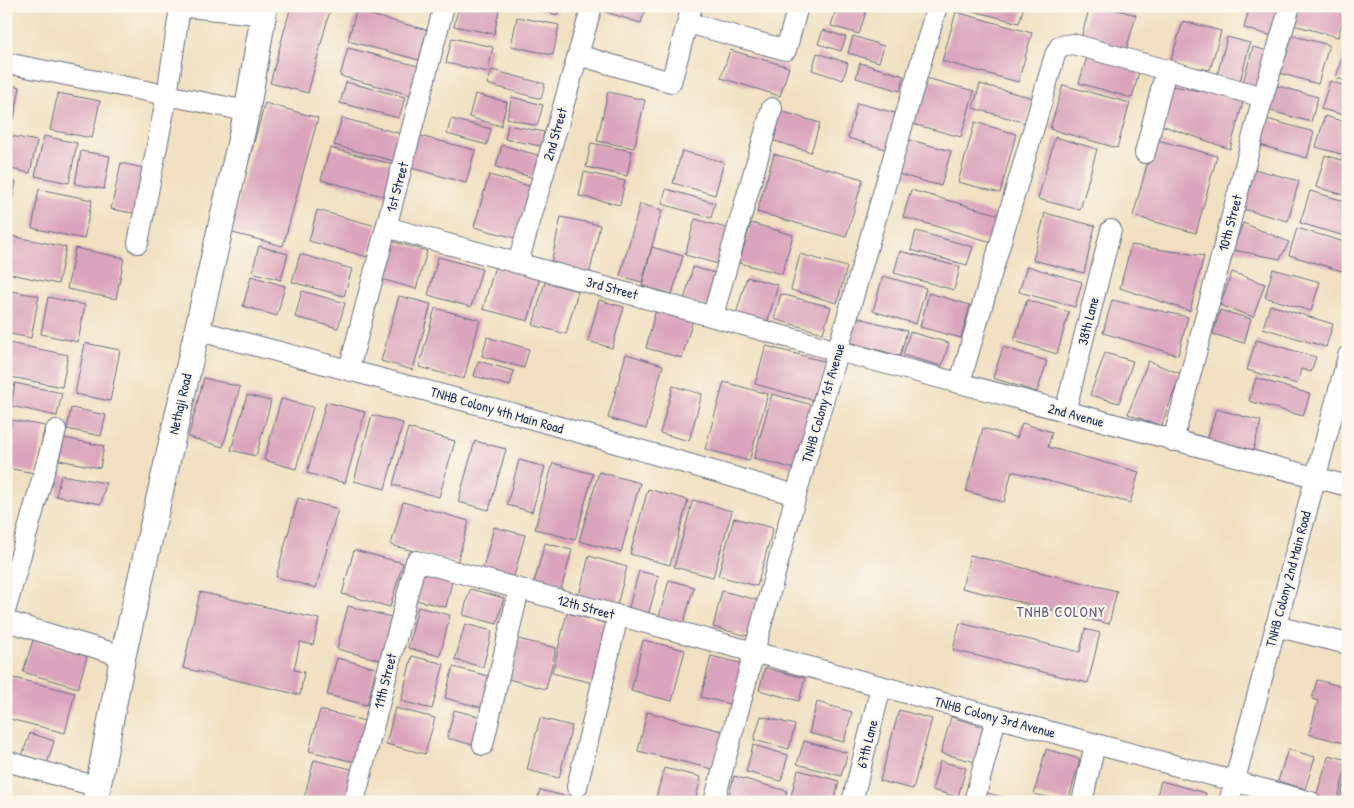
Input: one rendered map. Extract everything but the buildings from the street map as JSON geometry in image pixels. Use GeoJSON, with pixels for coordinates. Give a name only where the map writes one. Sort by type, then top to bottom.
{"type":"FeatureCollection","features":[{"type":"Feature","properties":{"kind":"street"},"geometry":{"type":"LineString","coordinates":[[138,243],[166,95],[180,6],[264,11]]}},
{"type":"Feature","properties":{"kind":"street","name":"1st Street"},"geometry":{"type":"LineString","coordinates":[[349,369],[444,6]]}},
{"type":"Feature","properties":{"kind":"street","name":"2nd Street"},"geometry":{"type":"LineString","coordinates":[[518,262],[592,6]]}},
{"type":"Feature","properties":{"kind":"street"},"geometry":{"type":"LineString","coordinates":[[578,55],[671,82],[690,15],[786,50],[798,6]]}},
{"type":"Feature","properties":{"kind":"street","name":"TNHB Colony 1st Avenue"},"geometry":{"type":"LineString","coordinates":[[714,802],[796,495],[937,6]]}},
{"type":"Feature","properties":{"kind":"street","name":"10th Street"},"geometry":{"type":"LineString","coordinates":[[1174,441],[1263,97],[1290,6]]}},
{"type":"Feature","properties":{"kind":"street","name":"Nethaji Road"},"geometry":{"type":"LineString","coordinates":[[96,795],[123,656],[247,111],[264,11]]}},
{"type":"Feature","properties":{"kind":"street"},"geometry":{"type":"LineString","coordinates":[[960,382],[1057,49],[1066,44],[1073,44],[1263,97]]}},
{"type":"Feature","properties":{"kind":"street"},"geometry":{"type":"LineString","coordinates":[[6,63],[247,111]]}},
{"type":"Feature","properties":{"kind":"street"},"geometry":{"type":"LineString","coordinates":[[1145,153],[1166,70]]}},
{"type":"Feature","properties":{"kind":"street"},"geometry":{"type":"LineString","coordinates":[[713,315],[772,108]]}},
{"type":"Feature","properties":{"kind":"street","name":"3rd Street"},"geometry":{"type":"LineString","coordinates":[[386,227],[838,350]]}},
{"type":"Feature","properties":{"kind":"street","name":"38th Lane"},"geometry":{"type":"LineString","coordinates":[[1065,412],[1111,230]]}},
{"type":"Feature","properties":{"kind":"street","name":"TNHB Colony 4th Main Road"},"geometry":{"type":"LineString","coordinates":[[196,330],[349,369],[796,495]]}},
{"type":"Feature","properties":{"kind":"street","name":"2nd Avenue"},"geometry":{"type":"LineString","coordinates":[[838,350],[1348,486]]}},
{"type":"Feature","properties":{"kind":"street","name":"TNHB Colony 2nd Main Road"},"geometry":{"type":"LineString","coordinates":[[1229,802],[1314,477],[1348,356]]}},
{"type":"Feature","properties":{"kind":"street"},"geometry":{"type":"LineString","coordinates":[[6,608],[56,430]]}},
{"type":"Feature","properties":{"kind":"street","name":"12th Street"},"geometry":{"type":"LineString","coordinates":[[416,561],[755,653]]}},
{"type":"Feature","properties":{"kind":"street","name":"11th Street"},"geometry":{"type":"LineString","coordinates":[[354,802],[416,561]]}},
{"type":"Feature","properties":{"kind":"street"},"geometry":{"type":"LineString","coordinates":[[483,746],[519,589]]}},
{"type":"Feature","properties":{"kind":"street"},"geometry":{"type":"LineString","coordinates":[[577,788],[618,616]]}},
{"type":"Feature","properties":{"kind":"street"},"geometry":{"type":"LineString","coordinates":[[6,621],[123,656]]}},
{"type":"Feature","properties":{"kind":"street"},"geometry":{"type":"LineString","coordinates":[[1275,626],[1348,644]]}},
{"type":"Feature","properties":{"kind":"street","name":"TNHB Colony 3rd Avenue"},"geometry":{"type":"LineString","coordinates":[[755,653],[1311,802]]}},
{"type":"Feature","properties":{"kind":"street","name":"67th Lane"},"geometry":{"type":"LineString","coordinates":[[852,802],[881,686]]}},
{"type":"Feature","properties":{"kind":"street"},"geometry":{"type":"LineString","coordinates":[[974,802],[996,718]]}},
{"type":"Feature","properties":{"kind":"street"},"geometry":{"type":"LineString","coordinates":[[1082,802],[1096,744]]}},
{"type":"Feature","properties":{"kind":"street"},"geometry":{"type":"LineString","coordinates":[[6,761],[96,795]]}},
{"type":"Feature","properties":{"kind":"district","name":"TNHB COLONY"},"geometry":{"type":"Point","coordinates":[1061,612]}}]}
